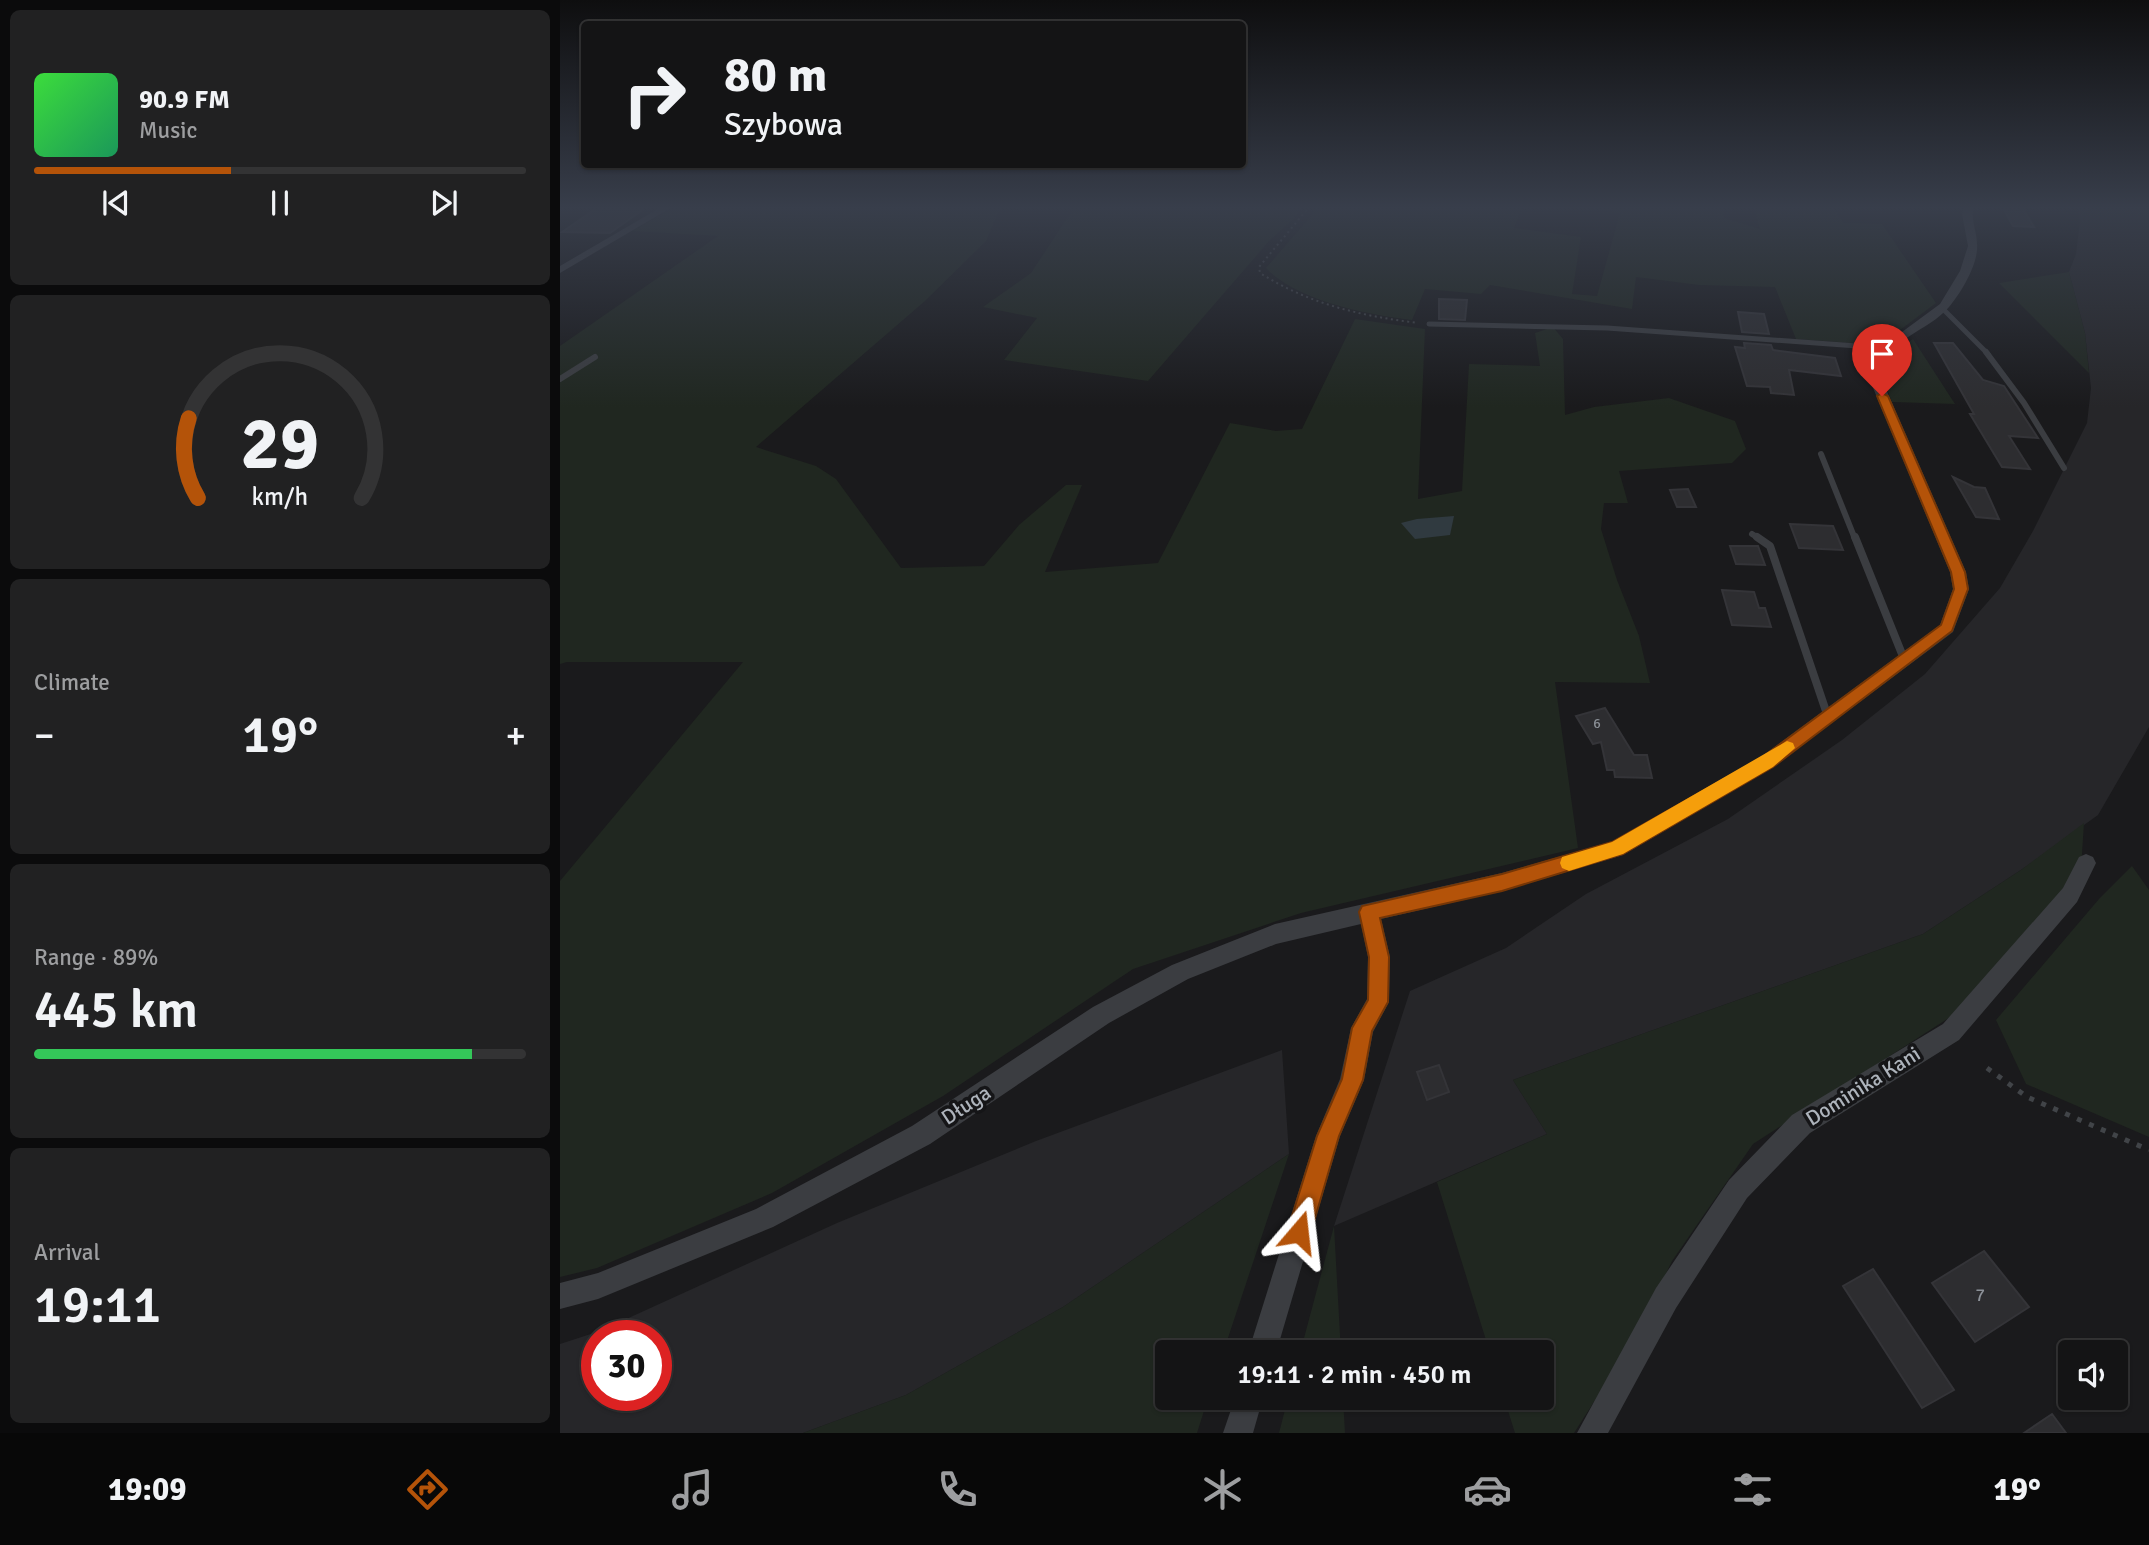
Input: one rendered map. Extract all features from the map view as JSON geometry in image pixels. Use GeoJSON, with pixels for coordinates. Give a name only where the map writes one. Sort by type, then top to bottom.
{"type":"FeatureCollection","features":[{"type":"Feature","properties":{"kind":"street"},"geometry":{"type":"LineString","coordinates":[[1885,348],[1942,308],[1964,273]]}},
{"type":"Feature","properties":{"kind":"street","name":"Długa"},"geometry":{"type":"LineString","coordinates":[[560,1296],[598,1286],[776,1211],[921,1135],[1101,1016],[1180,972],[1275,934],[1502,883],[1616,849],[1767,762],[1947,628],[1961,589],[1958,572],[1872,371],[1875,356],[1885,348]]}},
{"type":"Feature","properties":{"kind":"street","name":"Dominika Kani"},"geometry":{"type":"LineString","coordinates":[[1592,1433],[1666,1298],[1738,1189],[1801,1124],[1951,1032],[2070,895],[2086,863]]}},
{"type":"Feature","properties":{"kind":"street"},"geometry":{"type":"LineString","coordinates":[[1266,1340],[1328,1136],[1352,1080],[1362,1028],[1378,1002],[1379,957],[1369,912]]}},
{"type":"Feature","properties":{"kind":"street"},"geometry":{"type":"LineString","coordinates":[[1238,1433],[1245,1410]]}},
{"type":"Feature","properties":{"kind":"lane"},"geometry":{"type":"LineString","coordinates":[[1942,308],[1964,326],[2029,409],[2064,468]]}},
{"type":"Feature","properties":{"kind":"lane"},"geometry":{"type":"LineString","coordinates":[[1429,324],[1607,328],[1885,348]]}},
{"type":"Feature","properties":{"kind":"lane"},"geometry":{"type":"LineString","coordinates":[[560,379],[595,357]]}},
{"type":"Feature","properties":{"kind":"lane"},"geometry":{"type":"LineString","coordinates":[[1821,454],[1904,659]]}},
{"type":"Feature","properties":{"kind":"lane"},"geometry":{"type":"LineString","coordinates":[[1752,534],[1770,546],[1828,717]]}},
{"type":"Feature","properties":{"kind":"path"},"geometry":{"type":"LineString","coordinates":[[1260,273],[1275,284],[1330,308],[1363,317],[1429,324]]}},
{"type":"Feature","properties":{"kind":"path"},"geometry":{"type":"LineString","coordinates":[[1987,1068],[2027,1097],[2149,1150]]}},
{"type":"Feature","properties":{"kind":"shaded area"},"geometry":{"type":"Polygon","coordinates":[[[665,273],[954,273],[925,301],[756,447],[816,466],[836,479],[901,568],[984,566],[1019,525],[1066,485],[1082,485],[1045,572],[1158,563],[1230,423],[1276,431],[1302,429],[1355,319],[1425,329],[1418,499],[1462,491],[1469,364],[1540,366],[1535,333],[1553,327],[1563,339],[1565,415],[1594,407],[1669,398],[1735,421],[1746,449],[1732,463],[1619,471],[1628,503],[1604,503],[1601,529],[1639,636],[1650,683],[1555,682],[1578,848],[1301,913],[1133,969],[943,1096],[772,1193],[597,1268],[560,1277],[560,881],[743,662],[560,664],[560,346],[665,273]]]}},
{"type":"Feature","properties":{"kind":"shaded area"},"geometry":{"type":"Polygon","coordinates":[[[1031,273],[1242,273],[1148,381],[1004,360],[1037,318],[983,307],[1031,273]]]}},
{"type":"Feature","properties":{"kind":"shaded area"},"geometry":{"type":"Polygon","coordinates":[[[1271,273],[1575,273],[1572,294],[1597,296],[1603,273],[1915,273],[1936,303],[1880,345],[1796,339],[1775,287],[1699,285],[1636,277],[1632,309],[1490,285],[1481,294],[1425,289],[1412,320],[1355,310],[1314,298],[1279,280],[1271,273]]]}},
{"type":"Feature","properties":{"kind":"shaded area"},"geometry":{"type":"Polygon","coordinates":[[[2069,273],[2149,273],[2149,727],[2098,815],[2021,870],[1923,934],[1513,1080],[1547,1134],[1334,1226],[1410,991],[1506,948],[1586,894],[1728,819],[1842,740],[1925,674],[2000,588],[2033,531],[2087,423],[2091,388],[2085,333],[2069,273]]]}},
{"type":"Feature","properties":{"kind":"shaded area"},"geometry":{"type":"Polygon","coordinates":[[[2069,273],[2085,333],[2089,373],[1999,283],[2069,273]]]}},
{"type":"Feature","properties":{"kind":"shaded area"},"geometry":{"type":"Polygon","coordinates":[[[1913,339],[1955,404],[1892,402],[1881,374],[1885,358],[1913,339]]]}},
{"type":"Feature","properties":{"kind":"shaded area"},"geometry":{"type":"Polygon","coordinates":[[[1454,516],[1450,535],[1415,539],[1401,523],[1417,519],[1454,516]]]}},
{"type":"Feature","properties":{"kind":"shaded area"},"geometry":{"type":"Polygon","coordinates":[[[2084,823],[2081,869],[1958,1012],[1753,1144],[1672,1261],[1633,1341],[1574,1433],[1515,1433],[1508,1410],[1554,1410],[1554,1340],[1486,1340],[1437,1182],[1547,1134],[1513,1080],[1923,934],[2021,870],[2084,823]]]}},
{"type":"Feature","properties":{"kind":"shaded area"},"geometry":{"type":"Polygon","coordinates":[[[2132,866],[2149,890],[2149,1137],[2026,1084],[1996,1020],[2099,899],[2132,866]]]}},
{"type":"Feature","properties":{"kind":"shaded area"},"geometry":{"type":"Polygon","coordinates":[[[1282,1050],[1289,1154],[1063,1307],[906,1395],[803,1433],[560,1433],[560,1344],[581,1337],[581,1411],[672,1411],[672,1320],[624,1320],[837,1223],[1036,1141],[1282,1050]]]}},
{"type":"Feature","properties":{"kind":"shaded area"},"geometry":{"type":"Polygon","coordinates":[[[1289,1154],[1227,1340],[1155,1340],[1155,1410],[1204,1410],[1197,1433],[803,1433],[906,1395],[1063,1307],[1289,1154]]]}},
{"type":"Feature","properties":{"kind":"shaded area"},"geometry":{"type":"Polygon","coordinates":[[[1334,1226],[1340,1340],[1303,1340],[1334,1226]]]}},
{"type":"Feature","properties":{"kind":"shaded area"},"geometry":{"type":"Polygon","coordinates":[[[1285,1410],[1344,1410],[1345,1433],[1279,1433],[1285,1410]]]}},
{"type":"Feature","properties":{"kind":"building"},"geometry":{"type":"Polygon","coordinates":[[[1439,299],[1467,300],[1465,320],[1439,319],[1439,299]]]}},
{"type":"Feature","properties":{"kind":"building"},"geometry":{"type":"Polygon","coordinates":[[[1738,312],[1764,314],[1769,334],[1742,332],[1738,312]]]}},
{"type":"Feature","properties":{"kind":"building"},"geometry":{"type":"Polygon","coordinates":[[[1744,343],[1771,345],[1773,350],[1835,358],[1841,376],[1789,370],[1794,395],[1771,393],[1770,387],[1747,386],[1735,347],[1745,348],[1744,343]]]}},
{"type":"Feature","properties":{"kind":"building"},"geometry":{"type":"Polygon","coordinates":[[[1934,343],[1953,343],[1983,380],[2004,386],[2038,438],[2009,436],[2030,469],[2002,467],[1970,414],[1974,414],[1934,343]]]}},
{"type":"Feature","properties":{"kind":"building"},"geometry":{"type":"Polygon","coordinates":[[[1953,477],[1974,487],[1985,488],[1999,519],[1976,517],[1953,477]]]}},
{"type":"Feature","properties":{"kind":"building"},"geometry":{"type":"Polygon","coordinates":[[[1688,489],[1696,507],[1677,507],[1670,490],[1688,489]]]}},
{"type":"Feature","properties":{"kind":"building"},"geometry":{"type":"Polygon","coordinates":[[[1790,524],[1833,526],[1843,550],[1799,548],[1790,524]]]}},
{"type":"Feature","properties":{"kind":"building"},"geometry":{"type":"Polygon","coordinates":[[[1730,546],[1758,546],[1765,565],[1736,564],[1730,546]]]}},
{"type":"Feature","properties":{"kind":"building"},"geometry":{"type":"Polygon","coordinates":[[[1722,590],[1754,592],[1759,608],[1765,608],[1771,627],[1732,625],[1722,590]]]}},
{"type":"Feature","properties":{"kind":"building"},"geometry":{"type":"Polygon","coordinates":[[[1605,708],[1634,755],[1647,755],[1652,778],[1615,777],[1614,770],[1607,770],[1601,742],[1593,744],[1576,716],[1605,708]]]}},
{"type":"Feature","properties":{"kind":"building"},"geometry":{"type":"Polygon","coordinates":[[[1439,1065],[1449,1092],[1427,1100],[1417,1072],[1439,1065]]]}},
{"type":"Feature","properties":{"kind":"building"},"geometry":{"type":"Polygon","coordinates":[[[1984,1251],[2029,1307],[1975,1342],[1932,1283],[1984,1251]]]}},
{"type":"Feature","properties":{"kind":"building"},"geometry":{"type":"Polygon","coordinates":[[[1873,1269],[1954,1390],[1922,1408],[1843,1286],[1873,1269]]]}},
{"type":"Feature","properties":{"kind":"building"},"geometry":{"type":"Polygon","coordinates":[[[2052,1414],[2066,1433],[2024,1433],[2052,1414]]]}},
{"type":"Feature","properties":{"kind":"slow traffic"},"geometry":{"type":"LineString","coordinates":[[1569,863],[1616,849],[1787,748]]}},
{"type":"Feature","properties":{"kind":"route"},"geometry":{"type":"LineString","coordinates":[[1299,1232],[1328,1136],[1352,1080],[1358,1060],[1362,1028],[1378,1002],[1379,957],[1369,912],[1502,883],[1616,849],[1767,762],[1947,628],[1961,589],[1958,572],[1882,396]]}}]}
